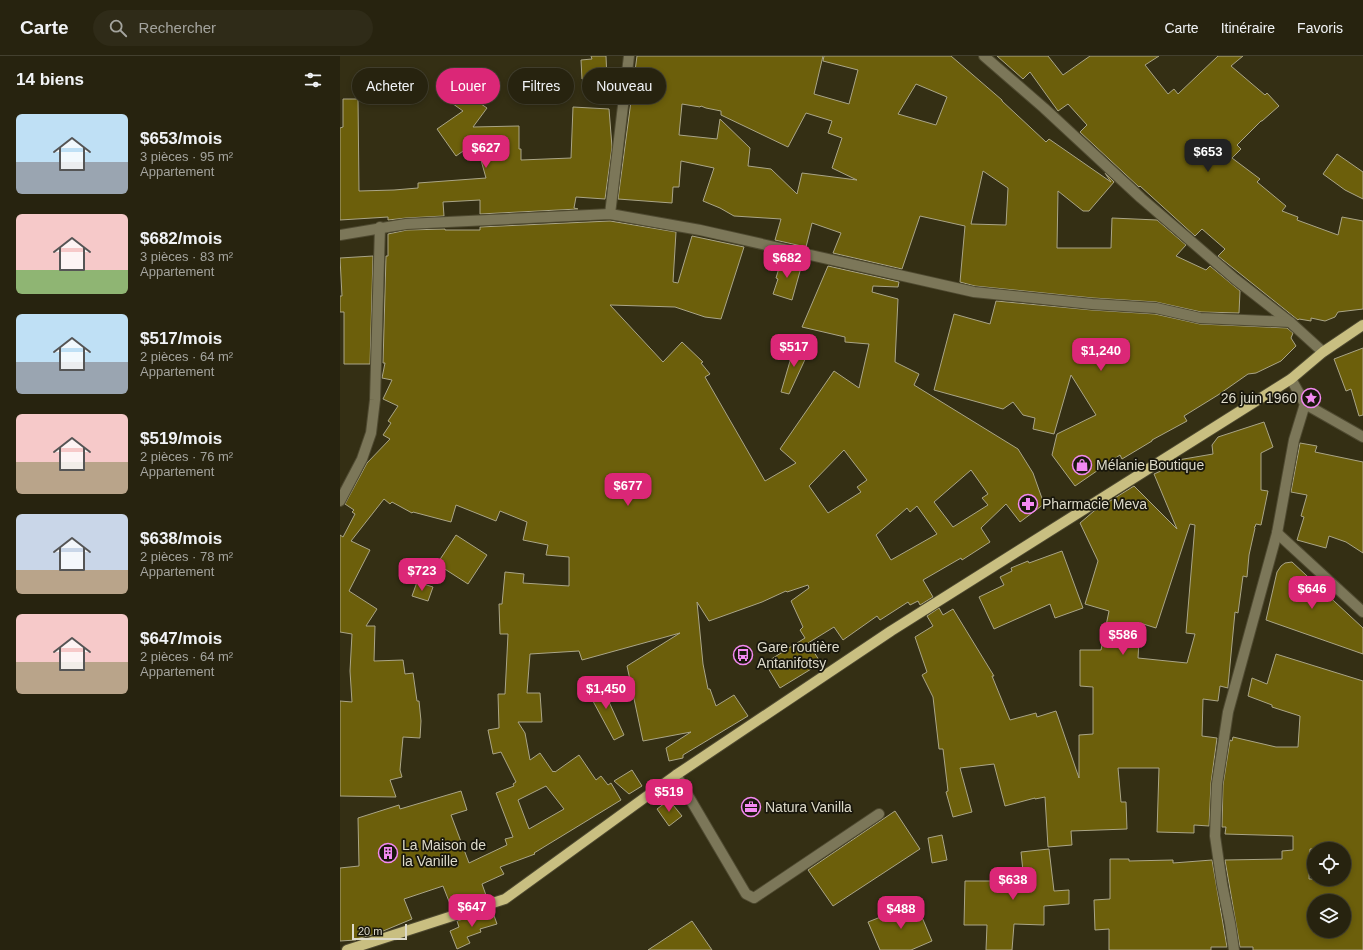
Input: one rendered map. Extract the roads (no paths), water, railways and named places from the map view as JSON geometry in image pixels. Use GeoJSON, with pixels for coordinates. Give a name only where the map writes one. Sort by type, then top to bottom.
{"type":"FeatureCollection","features":[{"type":"Feature","properties":{"kind":"main road"},"geometry":{"type":"LineString","coordinates":[[347,950],[506,899],[676,775],[891,631],[1290,379],[1324,352],[1363,325]]}},
{"type":"Feature","properties":{"kind":"street"},"geometry":{"type":"LineString","coordinates":[[610,214],[629,56]]}},
{"type":"Feature","properties":{"kind":"street"},"geometry":{"type":"LineString","coordinates":[[984,56],[1044,108],[1141,198],[1324,352]]}},
{"type":"Feature","properties":{"kind":"street"},"geometry":{"type":"LineString","coordinates":[[340,235],[380,227],[406,224],[610,214],[700,230],[974,292],[1092,304],[1156,308],[1200,318],[1290,322]]}},
{"type":"Feature","properties":{"kind":"street"},"geometry":{"type":"LineString","coordinates":[[340,501],[362,459],[371,432],[375,400],[380,227]]}},
{"type":"Feature","properties":{"kind":"street"},"geometry":{"type":"LineString","coordinates":[[1290,379],[1305,404],[1363,437]]}},
{"type":"Feature","properties":{"kind":"street"},"geometry":{"type":"LineString","coordinates":[[1234,950],[1215,836],[1217,784],[1228,712],[1277,533],[1294,440],[1305,404]]}},
{"type":"Feature","properties":{"kind":"street"},"geometry":{"type":"LineString","coordinates":[[1277,533],[1363,612]]}},
{"type":"Feature","properties":{"kind":"street"},"geometry":{"type":"LineString","coordinates":[[676,775],[746,894],[754,898],[879,814]]}},
{"type":"Feature","properties":{"kind":"place","name":"26 juin 1960"},"geometry":{"type":"Point","coordinates":[1311,398]}},
{"type":"Feature","properties":{"kind":"place","name":"Mélanie Boutique"},"geometry":{"type":"Point","coordinates":[1082,465]}},
{"type":"Feature","properties":{"kind":"place","name":"Pharmacie Meva"},"geometry":{"type":"Point","coordinates":[1028,504]}},
{"type":"Feature","properties":{"kind":"place","name":"Gare routière Antanifotsy"},"geometry":{"type":"Point","coordinates":[743,655]}},
{"type":"Feature","properties":{"kind":"place","name":"Natura Vanilla"},"geometry":{"type":"Point","coordinates":[751,807]}},
{"type":"Feature","properties":{"kind":"place","name":"La Maison de la Vanille"},"geometry":{"type":"Point","coordinates":[388,853]}}]}
